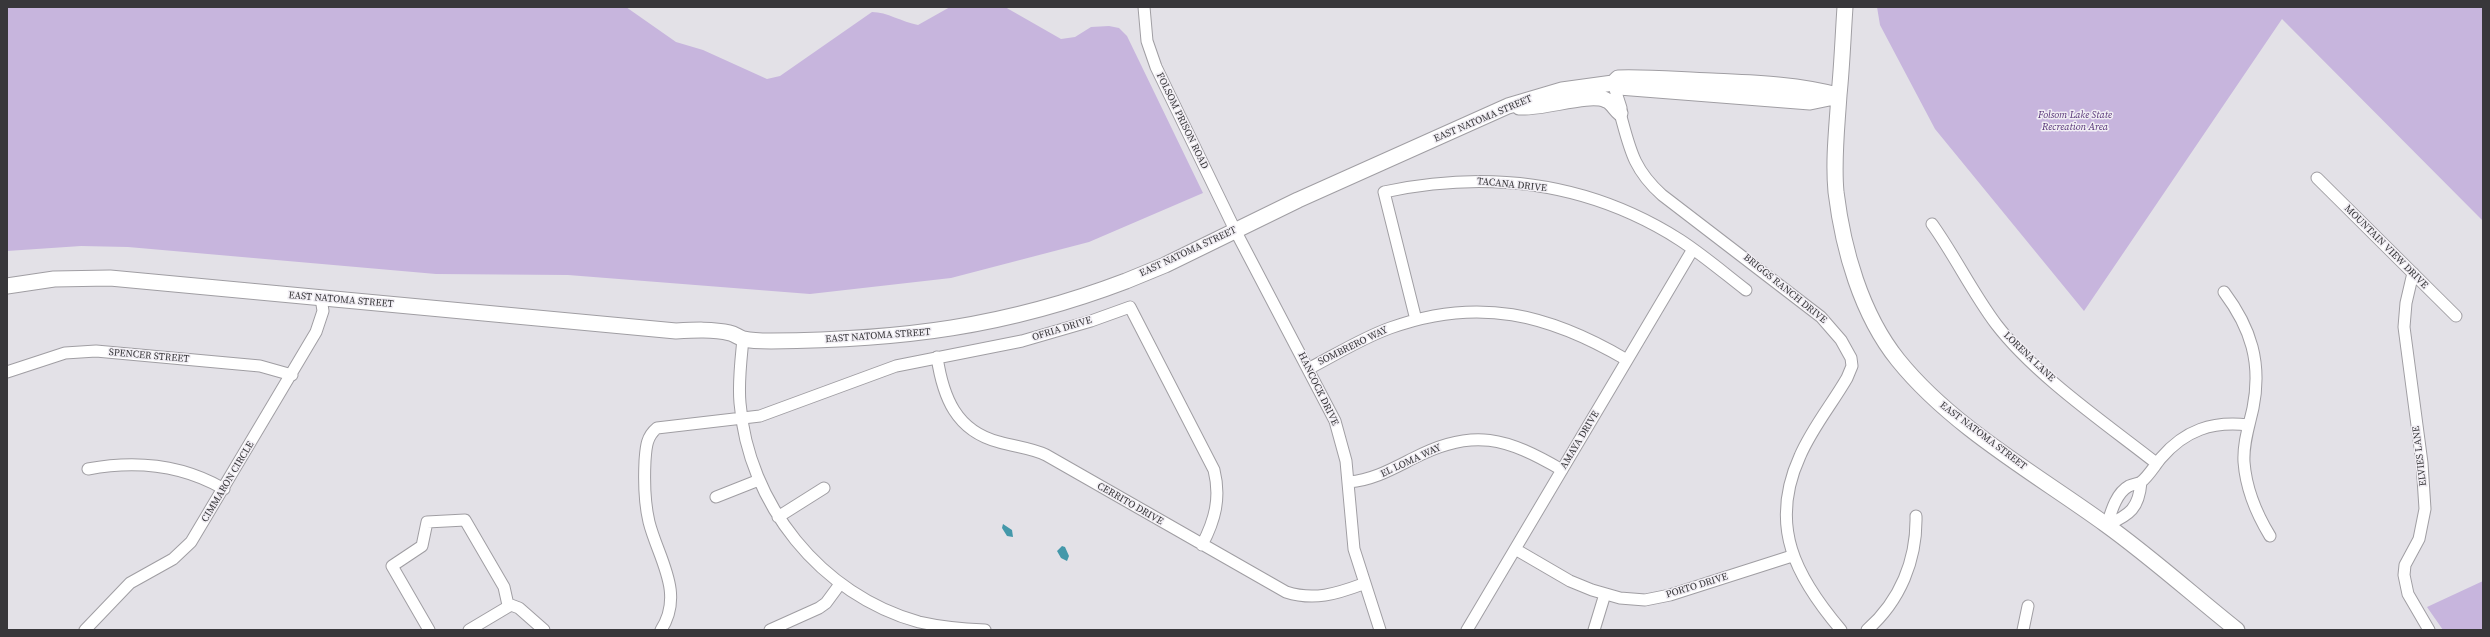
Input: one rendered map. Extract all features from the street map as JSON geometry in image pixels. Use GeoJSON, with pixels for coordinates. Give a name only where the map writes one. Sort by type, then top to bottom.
{"type":"FeatureCollection","features":[{"type":"Feature","properties":{"kind":"main road"},"geometry":{"type":"LineString","coordinates":[[1839,96],[1845,7]]}},
{"type":"Feature","properties":{"kind":"main road","name":"EAST NATOMA STREET"},"geometry":{"type":"LineString","coordinates":[[7,286],[54,279],[110,278],[676,331],[698,330],[731,333],[743,339],[769,341],[883,337],[924,333],[1007,319],[1087,296],[1165,265],[1235,230],[1508,106],[1562,90],[1613,83],[1618,78],[1745,83],[1812,89],[1839,96],[1836,190],[1844,237],[1858,285],[1873,321],[1897,359],[1928,394],[1965,425],[2108,525],[2236,630]]}},
{"type":"Feature","properties":{"kind":"main road"},"geometry":{"type":"LineString","coordinates":[[1508,106],[1533,108],[1598,98],[1611,102],[1620,113]]}},
{"type":"Feature","properties":{"kind":"street","name":"FOLSOM PRISON ROAD"},"geometry":{"type":"LineString","coordinates":[[1144,7],[1147,41],[1153,61],[1235,230]]}},
{"type":"Feature","properties":{"kind":"street","name":"BRIGGS RANCH DRIVE"},"geometry":{"type":"LineString","coordinates":[[1613,83],[1621,108],[1620,113],[1633,158],[1647,181],[1662,195],[1809,306],[1832,328],[1851,358],[1852,366],[1847,378],[1807,443],[1794,470],[1787,513],[1792,556],[1813,597],[1841,630]]}},
{"type":"Feature","properties":{"kind":"street","name":"MOUNTAIN VIEW DRIVE"},"geometry":{"type":"LineString","coordinates":[[2317,178],[2456,316]]}},
{"type":"Feature","properties":{"kind":"street","name":"TACANA DRIVE"},"geometry":{"type":"LineString","coordinates":[[1416,320],[1384,192],[1417,185],[1469,181],[1521,183],[1585,196],[1634,215],[1693,249],[1746,290]]}},
{"type":"Feature","properties":{"kind":"street","name":"LORENA LANE"},"geometry":{"type":"LineString","coordinates":[[1932,224],[1982,304],[2013,344],[2077,400],[2156,463]]}},
{"type":"Feature","properties":{"kind":"street","name":"HANCOCK DRIVE"},"geometry":{"type":"LineString","coordinates":[[1235,230],[1334,421],[1344,454],[1349,482],[1354,549],[1363,584],[1380,630]]}},
{"type":"Feature","properties":{"kind":"street","name":"AMAYA DRIVE"},"geometry":{"type":"LineString","coordinates":[[1467,630],[1693,249]]}},
{"type":"Feature","properties":{"kind":"street","name":"ELVIES LANE"},"geometry":{"type":"LineString","coordinates":[[2413,273],[2406,303],[2404,327],[2425,498],[2422,527],[2414,550],[2405,565],[2404,575],[2408,594],[2429,630]]}},
{"type":"Feature","properties":{"kind":"street"},"geometry":{"type":"LineString","coordinates":[[2224,292],[2243,320],[2254,351],[2257,380],[2248,425],[2244,461],[2246,478],[2257,514],[2270,536]]}},
{"type":"Feature","properties":{"kind":"street","name":"CIMMARON CIRCLE"},"geometry":{"type":"LineString","coordinates":[[86,630],[130,583],[187,548],[292,375],[320,322],[323,311],[321,298]]}},
{"type":"Feature","properties":{"kind":"street","name":"OFRIA DRIVE"},"geometry":{"type":"LineString","coordinates":[[661,630],[669,609],[670,585],[650,524],[646,504],[644,484],[648,438],[652,432],[664,426],[742,418],[780,410],[818,393],[856,382],[896,366],[980,350],[1050,334],[1130,307],[1214,470],[1217,487],[1216,513],[1202,545]]}},
{"type":"Feature","properties":{"kind":"street","name":"SOMBRERO WAY"},"geometry":{"type":"LineString","coordinates":[[1308,369],[1373,335],[1416,320],[1476,312],[1527,317],[1579,334],[1627,360]]}},
{"type":"Feature","properties":{"kind":"street"},"geometry":{"type":"LineString","coordinates":[[743,339],[740,402],[742,418],[759,480],[778,517],[808,556],[840,584],[879,607],[913,620],[953,628],[985,630]]}},
{"type":"Feature","properties":{"kind":"street","name":"SPENCER STREET"},"geometry":{"type":"LineString","coordinates":[[7,372],[65,353],[96,351],[260,366],[292,375]]}},
{"type":"Feature","properties":{"kind":"street","name":"CERRITO DRIVE"},"geometry":{"type":"LineString","coordinates":[[937,357],[941,382],[947,398],[956,413],[974,431],[998,442],[1038,452],[1278,588],[1294,594],[1311,597],[1328,596],[1363,584]]}},
{"type":"Feature","properties":{"kind":"street"},"geometry":{"type":"LineString","coordinates":[[2108,525],[2128,516],[2140,497],[2141,482],[2156,463],[2176,443],[2197,430],[2216,424],[2248,425]]}},
{"type":"Feature","properties":{"kind":"street","name":"EL LOMA WAY"},"geometry":{"type":"LineString","coordinates":[[1349,482],[1374,478],[1430,450],[1465,440],[1489,440],[1507,443],[1530,452],[1562,470]]}},
{"type":"Feature","properties":{"kind":"street"},"geometry":{"type":"LineString","coordinates":[[88,469],[125,464],[162,466],[193,474],[224,489]]}},
{"type":"Feature","properties":{"kind":"street"},"geometry":{"type":"LineString","coordinates":[[716,497],[759,480]]}},
{"type":"Feature","properties":{"kind":"street"},"geometry":{"type":"LineString","coordinates":[[2108,525],[2112,506],[2128,486],[2141,482]]}},
{"type":"Feature","properties":{"kind":"street"},"geometry":{"type":"LineString","coordinates":[[778,517],[824,488]]}},
{"type":"Feature","properties":{"kind":"street"},"geometry":{"type":"LineString","coordinates":[[1867,630],[1888,608],[1906,577],[1914,548],[1916,516]]}},
{"type":"Feature","properties":{"kind":"street"},"geometry":{"type":"LineString","coordinates":[[429,630],[392,566],[422,546],[427,522],[465,520],[504,587],[508,605]]}},
{"type":"Feature","properties":{"kind":"street","name":"PORTO DRIVE"},"geometry":{"type":"LineString","coordinates":[[1515,549],[1570,581],[1604,594],[1645,600],[1670,595],[1792,556]]}},
{"type":"Feature","properties":{"kind":"street"},"geometry":{"type":"LineString","coordinates":[[770,630],[819,608],[826,603],[840,584]]}},
{"type":"Feature","properties":{"kind":"street"},"geometry":{"type":"LineString","coordinates":[[1594,630],[1604,594]]}},
{"type":"Feature","properties":{"kind":"street"},"geometry":{"type":"LineString","coordinates":[[469,630],[508,605],[519,608],[544,630]]}},
{"type":"Feature","properties":{"kind":"street"},"geometry":{"type":"LineString","coordinates":[[2023,630],[2028,606]]}},
{"type":"Feature","properties":{"kind":"green space"},"geometry":{"type":"Polygon","coordinates":[[[7,7],[626,7],[676,42],[703,50],[767,79],[780,76],[872,12],[878,12],[918,25],[950,7],[1005,7],[1061,39],[1075,37],[1091,27],[1109,26],[1119,28],[1127,36],[1203,193],[1089,242],[951,278],[810,294],[568,275],[436,274],[128,247],[81,246],[7,251],[7,7]]]}},
{"type":"Feature","properties":{"kind":"green space","name":"Folsom Lake State Recreation Area"},"geometry":{"type":"Polygon","coordinates":[[[1877,7],[2483,7],[2483,221],[2282,19],[2084,311],[1935,129],[1880,25],[1877,7]]]}},
{"type":"Feature","properties":{"kind":"green space"},"geometry":{"type":"Polygon","coordinates":[[[2483,581],[2483,630],[2443,630],[2427,607],[2483,581]]]}},
{"type":"Feature","properties":{"kind":"water"},"geometry":{"type":"Polygon","coordinates":[[[1003,524],[1012,530],[1013,537],[1007,536],[1002,528],[1003,524]]]}},
{"type":"Feature","properties":{"kind":"water"},"geometry":{"type":"Polygon","coordinates":[[[1062,546],[1065,547],[1069,556],[1067,561],[1061,558],[1057,551],[1062,546]]]}}]}
